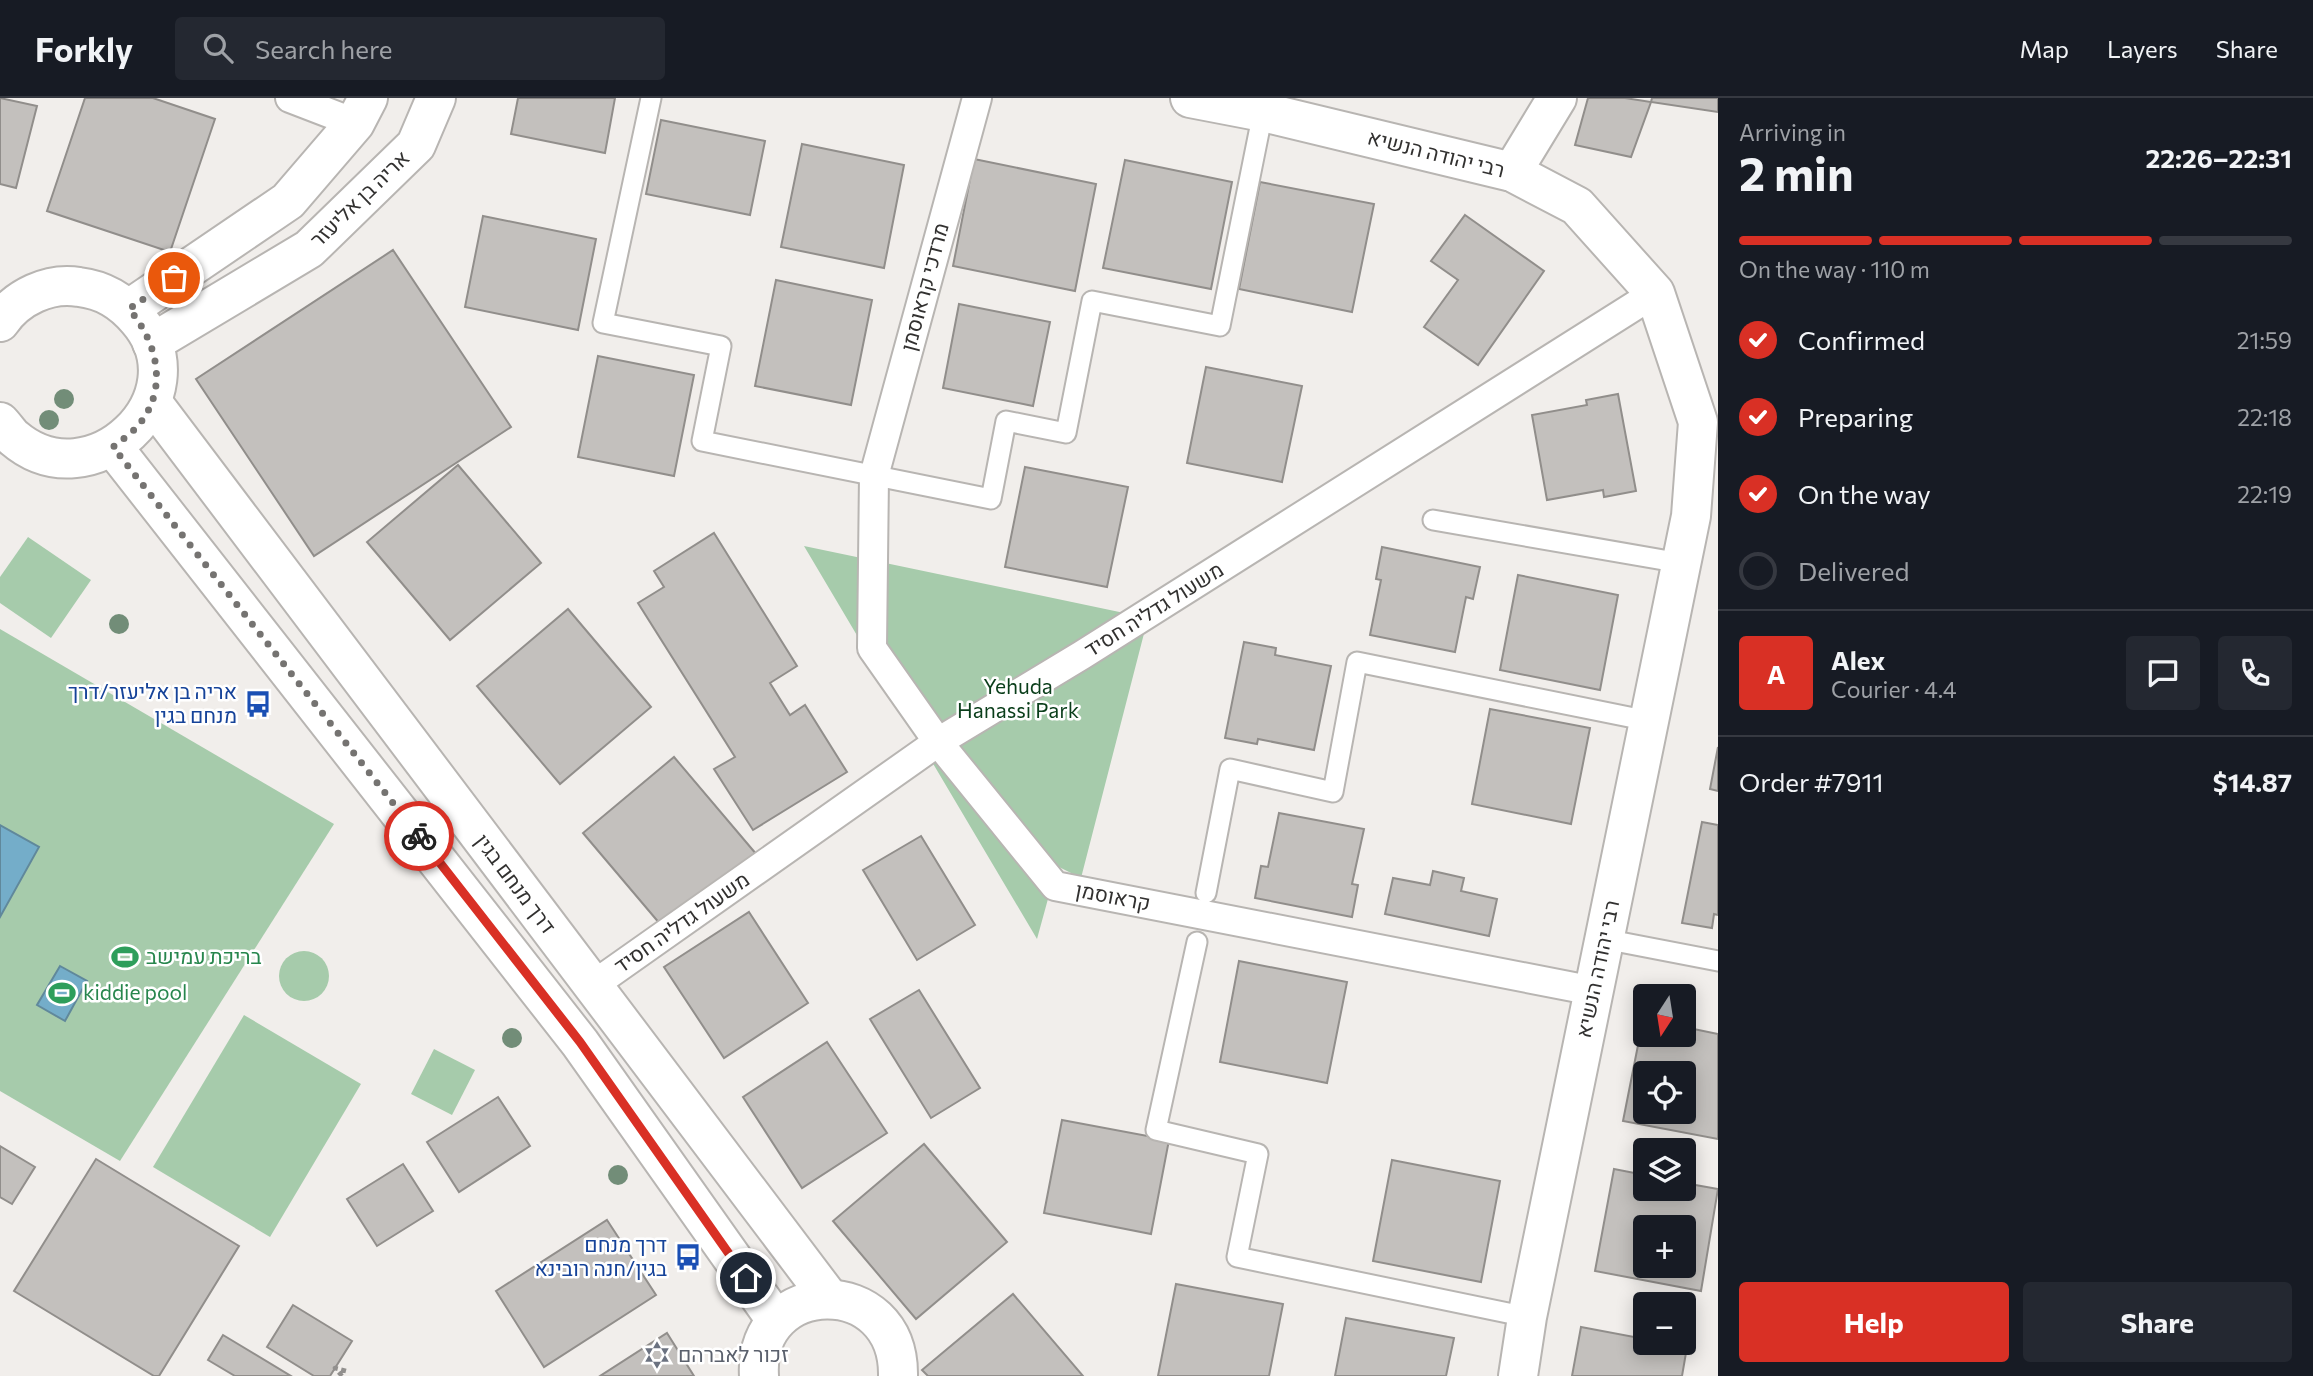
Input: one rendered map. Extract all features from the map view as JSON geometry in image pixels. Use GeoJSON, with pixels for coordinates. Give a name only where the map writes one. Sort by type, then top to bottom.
{"type":"FeatureCollection","features":[{"type":"Feature","properties":{"kind":"street"},"geometry":{"type":"LineString","coordinates":[[129,309],[288,201],[362,110],[290,98]]}},
{"type":"Feature","properties":{"kind":"street","name":"אריה בן אליעזר"},"geometry":{"type":"LineString","coordinates":[[152,343],[309,249],[416,145],[436,98]]}},
{"type":"Feature","properties":{"kind":"street","name":"מרדכי קראוסמן"},"geometry":{"type":"LineString","coordinates":[[874,476],[977,98]]}},
{"type":"Feature","properties":{"kind":"street","name":"רבי יהודה הנשיא"},"geometry":{"type":"LineString","coordinates":[[1191,98],[1512,172],[1577,206],[1655,293],[1698,422],[1704,519],[1681,563],[1527,1318],[1518,1376]]}},
{"type":"Feature","properties":{"kind":"street"},"geometry":{"type":"LineString","coordinates":[[1512,172],[1557,98]]}},
{"type":"Feature","properties":{"kind":"street"},"geometry":{"type":"LineString","coordinates":[[0,422],[15,438],[37,452],[63,458],[89,456],[113,447],[136,428],[152,402],[156,383],[152,343],[142,324],[129,309],[104,293],[76,286],[57,287],[7,303]]}},
{"type":"Feature","properties":{"kind":"street","name":"משעול גדליה חסיד"},"geometry":{"type":"LineString","coordinates":[[592,986],[938,742],[1082,655],[1655,293]]}},
{"type":"Feature","properties":{"kind":"street","name":"דרך מנחם בגין"},"geometry":{"type":"LineString","coordinates":[[152,402],[829,1298]]}},
{"type":"Feature","properties":{"kind":"street"},"geometry":{"type":"LineString","coordinates":[[113,447],[580,1042],[776,1320]]}},
{"type":"Feature","properties":{"kind":"street","name":"קראוסמן"},"geometry":{"type":"LineString","coordinates":[[874,476],[872,648],[938,742],[1055,886],[1594,991]]}},
{"type":"Feature","properties":{"kind":"street"},"geometry":{"type":"LineString","coordinates":[[759,1376],[758,1359],[765,1336],[776,1320],[800,1304],[829,1298],[850,1301],[868,1310],[883,1324],[893,1341],[898,1360],[898,1376]]}},
{"type":"Feature","properties":{"kind":"lane"},"geometry":{"type":"LineString","coordinates":[[651,98],[603,323],[721,346],[702,441],[990,499],[1006,421],[1066,433],[1092,300],[1220,326],[1263,113]]}},
{"type":"Feature","properties":{"kind":"lane"},"geometry":{"type":"LineString","coordinates":[[1433,520],[1681,563]]}},
{"type":"Feature","properties":{"kind":"lane"},"geometry":{"type":"LineString","coordinates":[[1206,892],[1230,769],[1333,792],[1357,662],[1649,721]]}},
{"type":"Feature","properties":{"kind":"lane"},"geometry":{"type":"LineString","coordinates":[[1604,939],[1718,961]]}},
{"type":"Feature","properties":{"kind":"lane"},"geometry":{"type":"LineString","coordinates":[[1197,942],[1156,1130],[1258,1154],[1237,1256],[1527,1318]]}},
{"type":"Feature","properties":{"kind":"path"},"geometry":{"type":"LineString","coordinates":[[342,1376],[335,1368],[346,1371]]}},
{"type":"Feature","properties":{"kind":"green space"},"geometry":{"type":"Polygon","coordinates":[[[28,537],[91,580],[51,638],[0,603],[0,577],[28,537]]]}},
{"type":"Feature","properties":{"kind":"green space","name":"Yehuda Hanassi Park"},"geometry":{"type":"Polygon","coordinates":[[[804,546],[1148,618],[1081,878],[1057,866],[1037,939],[804,546]]]}},
{"type":"Feature","properties":{"kind":"green space","name":"בריכת עמישב"},"geometry":{"type":"Polygon","coordinates":[[[0,629],[334,824],[120,1161],[0,1091],[0,629]]]}},
{"type":"Feature","properties":{"kind":"green space"},"geometry":{"type":"Polygon","coordinates":[[[304,951],[322,958],[329,976],[322,994],[304,1001],[286,994],[279,976],[286,958],[304,951]]]}},
{"type":"Feature","properties":{"kind":"green space"},"geometry":{"type":"Polygon","coordinates":[[[244,1015],[361,1084],[270,1237],[153,1167],[244,1015]]]}},
{"type":"Feature","properties":{"kind":"green space"},"geometry":{"type":"Polygon","coordinates":[[[434,1049],[475,1070],[452,1115],[411,1094],[434,1049]]]}},
{"type":"Feature","properties":{"kind":"water"},"geometry":{"type":"Polygon","coordinates":[[[0,825],[39,847],[0,917],[0,825]]]}},
{"type":"Feature","properties":{"kind":"water","name":"kiddie pool"},"geometry":{"type":"Polygon","coordinates":[[[60,966],[87,981],[65,1021],[37,1005],[60,966]]]}},
{"type":"Feature","properties":{"kind":"building"},"geometry":{"type":"Polygon","coordinates":[[[0,98],[37,106],[16,188],[0,184],[0,98]]]}},
{"type":"Feature","properties":{"kind":"building"},"geometry":{"type":"Polygon","coordinates":[[[85,98],[153,98],[215,119],[170,252],[47,211],[85,98]]]}},
{"type":"Feature","properties":{"kind":"building"},"geometry":{"type":"Polygon","coordinates":[[[518,98],[615,98],[605,153],[511,134],[518,98]]]}},
{"type":"Feature","properties":{"kind":"building"},"geometry":{"type":"Polygon","coordinates":[[[1588,98],[1625,98],[1651,102],[1631,157],[1575,145],[1588,98]]]}},
{"type":"Feature","properties":{"kind":"building"},"geometry":{"type":"Polygon","coordinates":[[[1652,98],[1718,98],[1718,112],[1651,102],[1652,98]]]}},
{"type":"Feature","properties":{"kind":"building"},"geometry":{"type":"Polygon","coordinates":[[[661,120],[765,141],[750,215],[646,194],[661,120]]]}},
{"type":"Feature","properties":{"kind":"building"},"geometry":{"type":"Polygon","coordinates":[[[802,144],[904,165],[884,268],[781,247],[802,144]]]}},
{"type":"Feature","properties":{"kind":"building"},"geometry":{"type":"Polygon","coordinates":[[[974,159],[1096,184],[1075,291],[953,266],[974,159]]]}},
{"type":"Feature","properties":{"kind":"building"},"geometry":{"type":"Polygon","coordinates":[[[1125,160],[1232,182],[1211,289],[1103,268],[1125,160]]]}},
{"type":"Feature","properties":{"kind":"building"},"geometry":{"type":"Polygon","coordinates":[[[1260,182],[1374,204],[1352,312],[1239,289],[1260,182]]]}},
{"type":"Feature","properties":{"kind":"building"},"geometry":{"type":"Polygon","coordinates":[[[1465,215],[1544,271],[1478,365],[1424,327],[1458,280],[1431,261],[1465,215]]]}},
{"type":"Feature","properties":{"kind":"building"},"geometry":{"type":"Polygon","coordinates":[[[483,216],[596,239],[578,330],[465,307],[483,216]]]}},
{"type":"Feature","properties":{"kind":"building"},"geometry":{"type":"Polygon","coordinates":[[[393,250],[511,427],[314,556],[196,379],[393,250]]]}},
{"type":"Feature","properties":{"kind":"building"},"geometry":{"type":"Polygon","coordinates":[[[776,280],[872,300],[851,405],[755,386],[776,280]]]}},
{"type":"Feature","properties":{"kind":"building"},"geometry":{"type":"Polygon","coordinates":[[[959,304],[1050,322],[1033,406],[943,388],[959,304]]]}},
{"type":"Feature","properties":{"kind":"building"},"geometry":{"type":"Polygon","coordinates":[[[598,356],[694,375],[674,476],[578,457],[598,356]]]}},
{"type":"Feature","properties":{"kind":"building"},"geometry":{"type":"Polygon","coordinates":[[[1206,367],[1302,386],[1282,482],[1187,463],[1206,367]]]}},
{"type":"Feature","properties":{"kind":"building"},"geometry":{"type":"Polygon","coordinates":[[[1618,394],[1636,491],[1604,497],[1603,490],[1547,500],[1532,415],[1587,405],[1586,400],[1618,394]]]}},
{"type":"Feature","properties":{"kind":"building"},"geometry":{"type":"Polygon","coordinates":[[[458,465],[541,563],[450,640],[367,542],[458,465]]]}},
{"type":"Feature","properties":{"kind":"building"},"geometry":{"type":"Polygon","coordinates":[[[1025,467],[1128,487],[1107,587],[1005,567],[1025,467]]]}},
{"type":"Feature","properties":{"kind":"building"},"geometry":{"type":"Polygon","coordinates":[[[714,533],[797,666],[770,683],[790,715],[805,705],[847,772],[753,830],[714,769],[735,757],[638,603],[664,587],[654,571],[714,533]]]}},
{"type":"Feature","properties":{"kind":"building"},"geometry":{"type":"Polygon","coordinates":[[[1382,547],[1480,567],[1473,599],[1466,597],[1455,652],[1370,635],[1381,580],[1376,579],[1382,547]]]}},
{"type":"Feature","properties":{"kind":"building"},"geometry":{"type":"Polygon","coordinates":[[[1518,575],[1618,595],[1600,690],[1500,670],[1518,575]]]}},
{"type":"Feature","properties":{"kind":"building"},"geometry":{"type":"Polygon","coordinates":[[[568,609],[651,707],[560,784],[477,686],[568,609]]]}},
{"type":"Feature","properties":{"kind":"building"},"geometry":{"type":"Polygon","coordinates":[[[1244,642],[1276,648],[1275,655],[1331,666],[1314,750],[1258,739],[1257,744],[1225,738],[1244,642]]]}},
{"type":"Feature","properties":{"kind":"building"},"geometry":{"type":"Polygon","coordinates":[[[1490,709],[1590,728],[1571,824],[1472,804],[1490,709]]]}},
{"type":"Feature","properties":{"kind":"building"},"geometry":{"type":"Polygon","coordinates":[[[1718,747],[1718,791],[1710,789],[1718,747]]]}},
{"type":"Feature","properties":{"kind":"building"},"geometry":{"type":"Polygon","coordinates":[[[674,757],[757,855],[666,931],[583,833],[674,757]]]}},
{"type":"Feature","properties":{"kind":"building"},"geometry":{"type":"Polygon","coordinates":[[[1279,813],[1364,829],[1352,884],[1358,885],[1352,917],[1255,898],[1261,866],[1268,867],[1279,813]]]}},
{"type":"Feature","properties":{"kind":"building"},"geometry":{"type":"Polygon","coordinates":[[[1702,822],[1718,825],[1718,915],[1714,914],[1712,928],[1682,923],[1702,822]]]}},
{"type":"Feature","properties":{"kind":"building"},"geometry":{"type":"Polygon","coordinates":[[[921,836],[975,925],[917,960],[863,870],[921,836]]]}},
{"type":"Feature","properties":{"kind":"building"},"geometry":{"type":"Polygon","coordinates":[[[1433,871],[1464,878],[1461,891],[1497,899],[1489,936],[1385,914],[1393,878],[1430,885],[1433,871]]]}},
{"type":"Feature","properties":{"kind":"building"},"geometry":{"type":"Polygon","coordinates":[[[749,912],[808,1003],[724,1058],[664,967],[749,912]]]}},
{"type":"Feature","properties":{"kind":"building"},"geometry":{"type":"Polygon","coordinates":[[[1239,961],[1347,982],[1327,1083],[1220,1062],[1239,961]]]}},
{"type":"Feature","properties":{"kind":"building"},"geometry":{"type":"Polygon","coordinates":[[[919,990],[980,1088],[931,1118],[870,1019],[919,990]]]}},
{"type":"Feature","properties":{"kind":"building"},"geometry":{"type":"Polygon","coordinates":[[[1696,1029],[1718,1034],[1718,1139],[1639,1124],[1696,1124],[1696,1061],[1635,1061],[1638,1047],[1696,1047],[1696,1029]]]}},
{"type":"Feature","properties":{"kind":"building"},"geometry":{"type":"Polygon","coordinates":[[[827,1042],[887,1133],[802,1188],[743,1097],[827,1042]]]}},
{"type":"Feature","properties":{"kind":"building"},"geometry":{"type":"Polygon","coordinates":[[[1633,1070],[1633,1123],[1623,1121],[1633,1070]]]}},
{"type":"Feature","properties":{"kind":"building"},"geometry":{"type":"Polygon","coordinates":[[[498,1097],[530,1146],[459,1192],[427,1142],[498,1097]]]}},
{"type":"Feature","properties":{"kind":"building"},"geometry":{"type":"Polygon","coordinates":[[[1062,1120],[1169,1140],[1151,1234],[1044,1213],[1062,1120]]]}},
{"type":"Feature","properties":{"kind":"building"},"geometry":{"type":"Polygon","coordinates":[[[924,1144],[1007,1242],[916,1319],[833,1221],[924,1144]]]}},
{"type":"Feature","properties":{"kind":"building"},"geometry":{"type":"Polygon","coordinates":[[[0,1146],[35,1167],[12,1204],[0,1197],[0,1146]]]}},
{"type":"Feature","properties":{"kind":"building"},"geometry":{"type":"Polygon","coordinates":[[[96,1159],[239,1246],[159,1376],[154,1376],[14,1291],[96,1159]]]}},
{"type":"Feature","properties":{"kind":"building"},"geometry":{"type":"Polygon","coordinates":[[[1392,1160],[1500,1181],[1481,1282],[1373,1261],[1392,1160]]]}},
{"type":"Feature","properties":{"kind":"building"},"geometry":{"type":"Polygon","coordinates":[[[403,1164],[433,1211],[377,1246],[347,1199],[403,1164]]]}},
{"type":"Feature","properties":{"kind":"building"},"geometry":{"type":"Polygon","coordinates":[[[1614,1169],[1633,1173],[1633,1201],[1696,1201],[1696,1185],[1718,1189],[1701,1291],[1595,1271],[1614,1169]]]}},
{"type":"Feature","properties":{"kind":"building"},"geometry":{"type":"Polygon","coordinates":[[[607,1220],[656,1295],[544,1367],[496,1291],[607,1220]]]}},
{"type":"Feature","properties":{"kind":"building"},"geometry":{"type":"Polygon","coordinates":[[[1176,1284],[1283,1304],[1269,1376],[1158,1376],[1176,1284]]]}},
{"type":"Feature","properties":{"kind":"building"},"geometry":{"type":"Polygon","coordinates":[[[1013,1294],[1083,1376],[928,1376],[922,1370],[1013,1294]]]}},
{"type":"Feature","properties":{"kind":"building"},"geometry":{"type":"Polygon","coordinates":[[[293,1305],[352,1341],[330,1376],[314,1376],[267,1347],[293,1305]]]}},
{"type":"Feature","properties":{"kind":"building"},"geometry":{"type":"Polygon","coordinates":[[[1346,1318],[1454,1338],[1446,1376],[1335,1376],[1346,1318]]]}},
{"type":"Feature","properties":{"kind":"building"},"geometry":{"type":"Polygon","coordinates":[[[1581,1327],[1633,1337],[1633,1355],[1686,1355],[1682,1376],[1572,1376],[1581,1327]]]}},
{"type":"Feature","properties":{"kind":"building","name":"זכור לאברהם"},"geometry":{"type":"Polygon","coordinates":[[[667,1333],[694,1376],[600,1376],[667,1333]]]}},
{"type":"Feature","properties":{"kind":"building"},"geometry":{"type":"Polygon","coordinates":[[[223,1335],[291,1376],[235,1376],[208,1360],[223,1335]]]}},
{"type":"Feature","properties":{"kind":"way so far"},"geometry":{"type":"LineString","coordinates":[[174,278],[129,309],[142,324],[152,343],[156,383],[152,402],[136,428],[113,447],[419,836]]}},
{"type":"Feature","properties":{"kind":"place","name":"אריה בן אליעזר/דרך מנחם בגין"},"geometry":{"type":"Point","coordinates":[258,704]}},
{"type":"Feature","properties":{"kind":"place","name":"בריכת עמישב"},"geometry":{"type":"Point","coordinates":[125,957]}},
{"type":"Feature","properties":{"kind":"place","name":"kiddie pool"},"geometry":{"type":"Point","coordinates":[62,993]}},
{"type":"Feature","properties":{"kind":"place","name":"דרך מנחם בגין/חנה רובינא"},"geometry":{"type":"Point","coordinates":[688,1257]}},
{"type":"Feature","properties":{"kind":"place","name":"זכור לאברהם"},"geometry":{"type":"Point","coordinates":[657,1355]}},
{"type":"Feature","properties":{"kind":"route"},"geometry":{"type":"LineString","coordinates":[[419,836],[580,1042],[746,1278]]}}]}
